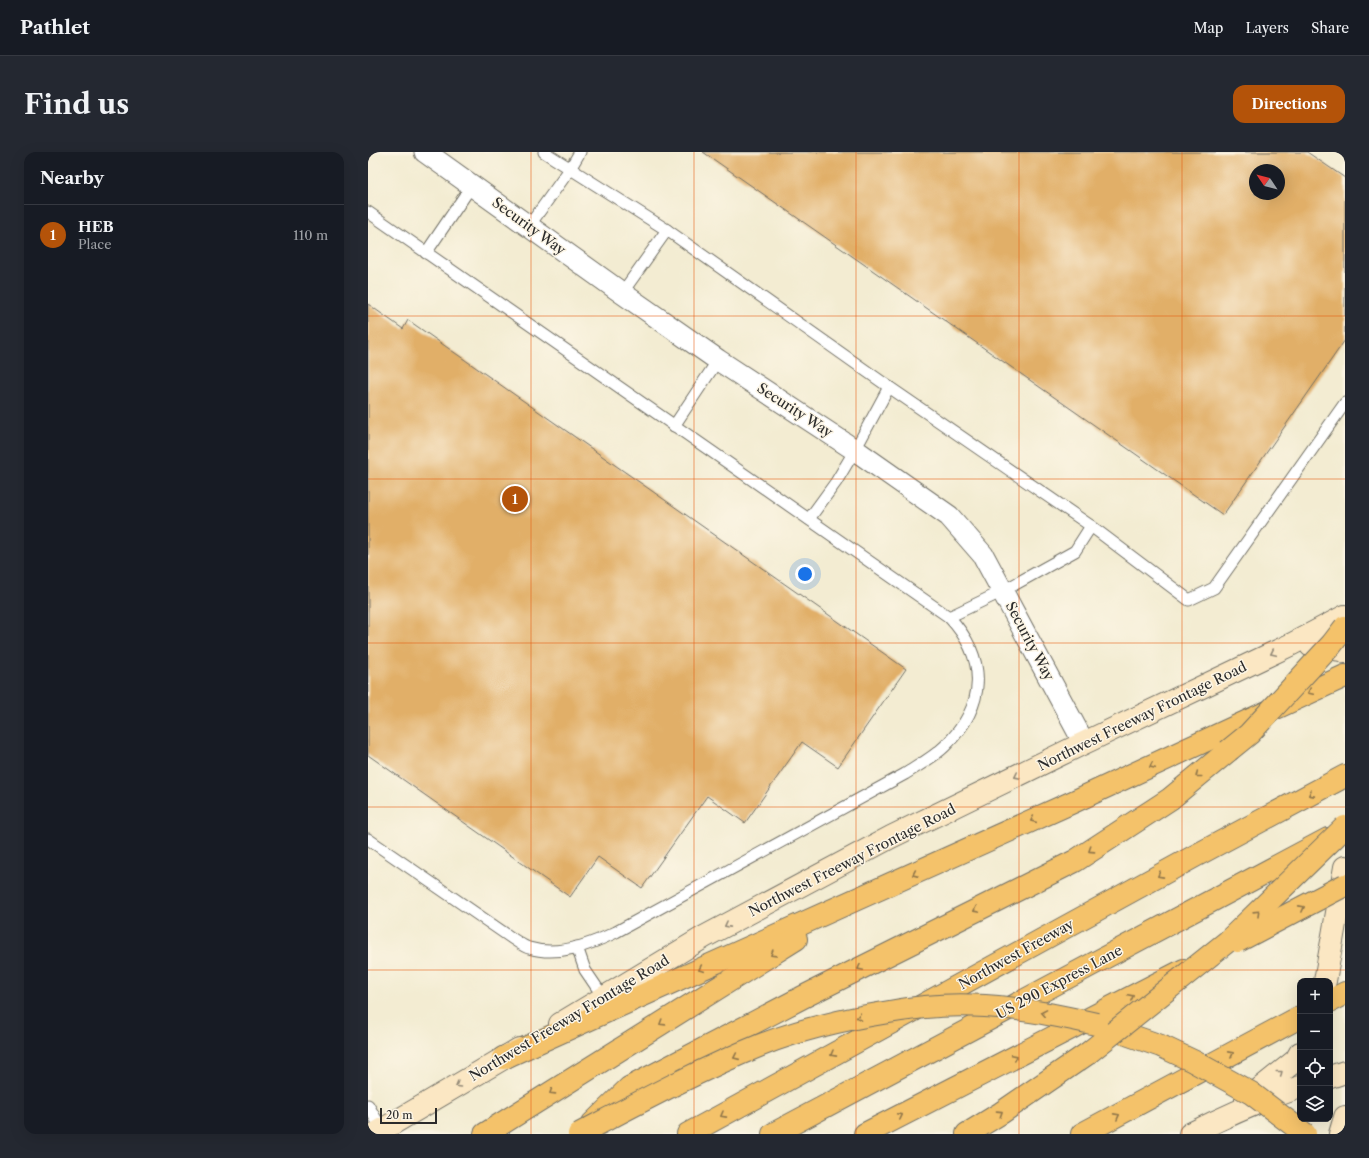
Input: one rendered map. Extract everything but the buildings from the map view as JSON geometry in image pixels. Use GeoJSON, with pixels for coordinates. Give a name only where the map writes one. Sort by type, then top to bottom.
{"type":"FeatureCollection","features":[{"type":"Feature","properties":{"kind":"highway"},"geometry":{"type":"LineString","coordinates":[[583,1132],[629,1088],[803,997],[1075,861],[1163,803],[1249,734],[1332,644],[1345,627]]}},
{"type":"Feature","properties":{"kind":"highway"},"geometry":{"type":"LineString","coordinates":[[503,1058],[1073,802],[1345,676]]}},
{"type":"Feature","properties":{"kind":"highway","name":"Northwest Freeway"},"geometry":{"type":"LineString","coordinates":[[688,1134],[1194,856],[1345,776]]}},
{"type":"Feature","properties":{"kind":"highway"},"geometry":{"type":"LineString","coordinates":[[967,1134],[1001,1113],[1087,1054],[1228,941],[1345,827]]}},
{"type":"Feature","properties":{"kind":"highway","name":"US 290 Express Lane"},"geometry":{"type":"LineString","coordinates":[[773,1134],[1345,830]]}},
{"type":"Feature","properties":{"kind":"highway"},"geometry":{"type":"LineString","coordinates":[[865,1134],[1345,885]]}},
{"type":"Feature","properties":{"kind":"highway"},"geometry":{"type":"LineString","coordinates":[[485,1134],[865,896]]}},
{"type":"Feature","properties":{"kind":"highway"},"geometry":{"type":"LineString","coordinates":[[1333,999],[1345,993]]}},
{"type":"Feature","properties":{"kind":"highway"},"geometry":{"type":"LineString","coordinates":[[583,1132],[712,1067],[761,1045],[792,1034],[825,1024],[859,1017],[925,1007],[960,1006],[1029,1010],[1062,1016],[1096,1024],[1161,1046],[1205,1067],[1251,1093],[1305,1134]]}},
{"type":"Feature","properties":{"kind":"highway"},"geometry":{"type":"LineString","coordinates":[[1082,1134],[1297,1019]]}},
{"type":"Feature","properties":{"kind":"main road","name":"Northwest Freeway Frontage Road"},"geometry":{"type":"LineString","coordinates":[[378,1132],[704,937],[891,837],[1292,644],[1345,616]]}},
{"type":"Feature","properties":{"kind":"main road"},"geometry":{"type":"LineString","coordinates":[[1292,644],[1342,650],[1345,652]]}},
{"type":"Feature","properties":{"kind":"main road"},"geometry":{"type":"LineString","coordinates":[[1326,978],[1345,867]]}},
{"type":"Feature","properties":{"kind":"main road"},"geometry":{"type":"LineString","coordinates":[[1228,1115],[1297,1058]]}},
{"type":"Feature","properties":{"kind":"main road"},"geometry":{"type":"LineString","coordinates":[[1333,1076],[1345,1072]]}},
{"type":"Feature","properties":{"kind":"main road"},"geometry":{"type":"LineString","coordinates":[[1190,1134],[1228,1115],[1297,1088]]}},
{"type":"Feature","properties":{"kind":"main road"},"geometry":{"type":"LineString","coordinates":[[1340,1134],[1345,1117]]}},
{"type":"Feature","properties":{"kind":"street","name":"Security Way"},"geometry":{"type":"LineString","coordinates":[[437,155],[472,185],[622,293],[718,360],[856,450],[949,516],[983,555],[1084,743]]}},
{"type":"Feature","properties":{"kind":"lane"},"geometry":{"type":"LineString","coordinates":[[544,152],[667,230],[889,387],[1091,526],[1189,600],[1214,588],[1345,403]]}},
{"type":"Feature","properties":{"kind":"lane"},"geometry":{"type":"LineString","coordinates":[[529,226],[580,152]]}},
{"type":"Feature","properties":{"kind":"lane"},"geometry":{"type":"LineString","coordinates":[[426,252],[472,185]]}},
{"type":"Feature","properties":{"kind":"lane"},"geometry":{"type":"LineString","coordinates":[[368,212],[949,617],[960,629],[969,644],[975,659],[977,679],[973,707],[956,734],[944,746],[906,774],[601,940],[566,950],[545,951],[528,948],[368,839]]}},
{"type":"Feature","properties":{"kind":"lane"},"geometry":{"type":"LineString","coordinates":[[622,293],[667,230]]}},
{"type":"Feature","properties":{"kind":"lane"},"geometry":{"type":"LineString","coordinates":[[674,426],[718,360]]}},
{"type":"Feature","properties":{"kind":"lane"},"geometry":{"type":"LineString","coordinates":[[810,519],[856,450],[889,387]]}},
{"type":"Feature","properties":{"kind":"lane"},"geometry":{"type":"LineString","coordinates":[[949,617],[1003,591],[1075,551],[1091,526]]}},
{"type":"Feature","properties":{"kind":"lane"},"geometry":{"type":"LineString","coordinates":[[577,947],[585,970],[604,998]]}},
{"type":"Feature","properties":{"kind":"lane"},"geometry":{"type":"LineString","coordinates":[[368,1105],[378,1132]]}},
{"type":"Feature","properties":{"kind":"place","name":"HEB"},"geometry":{"type":"Point","coordinates":[515,499]}}]}
